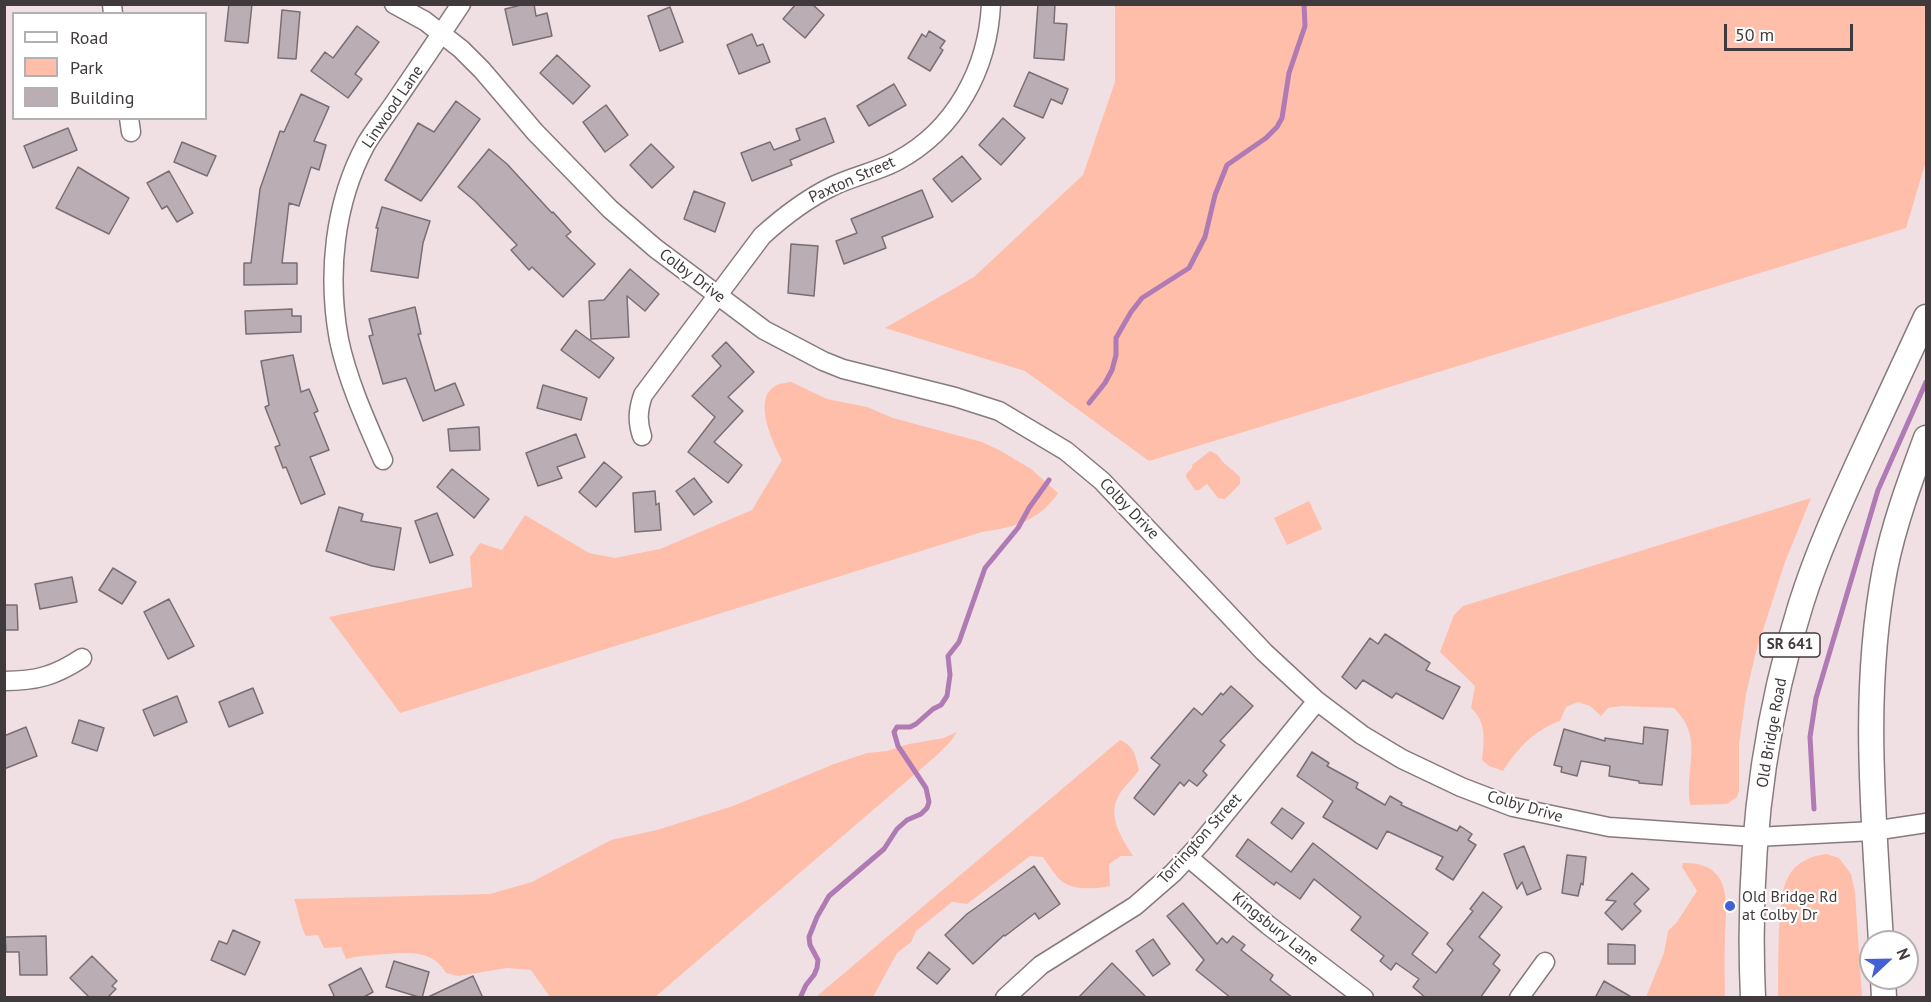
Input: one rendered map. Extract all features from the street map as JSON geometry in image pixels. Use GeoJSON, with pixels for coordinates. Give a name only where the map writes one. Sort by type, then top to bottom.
{"type":"FeatureCollection","features":[{"type":"Feature","properties":{"kind":"main road","name":"Old Bridge Road"},"geometry":{"type":"LineString","coordinates":[[1753,998],[1756,837],[1770,726],[1781,677],[1802,603],[1846,490],[1926,317]]}},
{"type":"Feature","properties":{"kind":"main road"},"geometry":{"type":"LineString","coordinates":[[1880,930],[1870,762],[1871,694],[1876,630],[1895,529],[1926,438]]}},
{"type":"Feature","properties":{"kind":"street","name":"Colby Drive"},"geometry":{"type":"LineString","coordinates":[[394,4],[442,33],[482,70],[535,132],[610,209],[655,248],[764,330],[823,362],[999,411],[1066,451],[1102,481],[1264,652],[1317,700],[1362,735],[1402,759],[1461,787],[1513,807],[1610,827],[1756,837],[1873,831],[1926,823]]}},
{"type":"Feature","properties":{"kind":"street","name":"Linwood Lane"},"geometry":{"type":"LineString","coordinates":[[383,460],[366,421],[339,340],[334,298],[334,264],[338,229],[346,195],[367,143],[461,4]]}},
{"type":"Feature","properties":{"kind":"street","name":"Paxton Street"},"geometry":{"type":"LineString","coordinates":[[642,436],[638,422],[639,408],[644,395],[762,236],[808,199],[835,185],[873,172],[898,160],[925,142],[945,123],[966,96],[976,76],[985,50],[992,4]]}},
{"type":"Feature","properties":{"kind":"street"},"geometry":{"type":"LineString","coordinates":[[4,681],[28,681],[45,677],[82,658]]}},
{"type":"Feature","properties":{"kind":"street","name":"Torrington Street"},"geometry":{"type":"LineString","coordinates":[[1005,998],[1041,965],[1135,906],[1188,857],[1317,700]]}},
{"type":"Feature","properties":{"kind":"street","name":"Kingsbury Lane"},"geometry":{"type":"LineString","coordinates":[[1188,857],[1301,952],[1364,998]]}},
{"type":"Feature","properties":{"kind":"street"},"geometry":{"type":"LineString","coordinates":[[1520,998],[1545,962]]}},
{"type":"Feature","properties":{"kind":"green space"},"geometry":{"type":"Polygon","coordinates":[[[1115,5],[1926,5],[1926,161],[1906,228],[1149,461],[1025,371],[885,328],[974,277],[1083,175],[1115,82],[1115,5]]]}},
{"type":"Feature","properties":{"kind":"green space"},"geometry":{"type":"Polygon","coordinates":[[[791,382],[827,399],[867,407],[893,418],[982,442],[1031,469],[1058,493],[1043,510],[1016,525],[982,532],[400,713],[329,617],[472,587],[470,557],[480,543],[502,550],[525,515],[589,553],[615,558],[660,549],[752,510],[782,460],[766,421],[766,399],[769,391],[777,385],[791,382]]]}},
{"type":"Feature","properties":{"kind":"green space"},"geometry":{"type":"Polygon","coordinates":[[[1210,451],[1218,455],[1240,477],[1240,484],[1225,499],[1218,498],[1207,484],[1195,490],[1186,477],[1192,465],[1210,451]]]}},
{"type":"Feature","properties":{"kind":"green space"},"geometry":{"type":"Polygon","coordinates":[[[1811,498],[1785,562],[1756,652],[1746,694],[1739,744],[1737,797],[1727,804],[1690,805],[1691,742],[1683,719],[1674,708],[1622,706],[1608,708],[1601,716],[1590,706],[1578,702],[1566,707],[1560,721],[1542,729],[1527,741],[1503,771],[1489,766],[1482,760],[1484,739],[1482,726],[1480,719],[1471,708],[1475,686],[1440,652],[1454,615],[1463,606],[1811,498]]]}},
{"type":"Feature","properties":{"kind":"green space"},"geometry":{"type":"Polygon","coordinates":[[[1309,501],[1322,529],[1287,545],[1274,518],[1309,501]]]}},
{"type":"Feature","properties":{"kind":"green space"},"geometry":{"type":"Polygon","coordinates":[[[957,732],[936,756],[655,997],[550,997],[531,970],[507,968],[458,976],[446,973],[435,960],[413,953],[367,955],[346,959],[341,947],[324,948],[318,935],[306,936],[294,899],[490,894],[532,882],[611,840],[657,830],[733,806],[834,764],[867,753],[887,751],[909,744],[944,738],[957,732]]]}},
{"type":"Feature","properties":{"kind":"green space"},"geometry":{"type":"Polygon","coordinates":[[[1120,740],[1132,749],[1139,770],[1120,794],[1114,812],[1118,828],[1133,856],[1121,856],[1109,864],[1110,886],[1078,888],[1065,884],[1043,857],[1030,856],[967,904],[952,902],[916,931],[911,942],[897,953],[873,997],[816,997],[1120,740]]]}},
{"type":"Feature","properties":{"kind":"green space"},"geometry":{"type":"Polygon","coordinates":[[[1826,854],[1839,858],[1851,874],[1855,892],[1859,990],[1862,990],[1862,997],[1778,997],[1778,953],[1784,887],[1791,872],[1815,856],[1826,854]]]}},
{"type":"Feature","properties":{"kind":"green space"},"geometry":{"type":"Polygon","coordinates":[[[1683,863],[1700,865],[1712,870],[1724,889],[1726,901],[1725,997],[1646,997],[1664,953],[1668,931],[1677,922],[1697,891],[1682,867],[1683,863]]]}},
{"type":"Feature","properties":{"kind":"building"},"geometry":{"type":"Polygon","coordinates":[[[229,4],[252,4],[248,43],[225,41],[229,4]]]}},
{"type":"Feature","properties":{"kind":"building"},"geometry":{"type":"Polygon","coordinates":[[[534,4],[536,16],[547,13],[552,36],[513,45],[505,9],[534,4]]]}},
{"type":"Feature","properties":{"kind":"building"},"geometry":{"type":"Polygon","coordinates":[[[796,4],[812,4],[824,15],[805,38],[783,19],[796,4]]]}},
{"type":"Feature","properties":{"kind":"building"},"geometry":{"type":"Polygon","coordinates":[[[1038,4],[1055,4],[1054,23],[1067,24],[1064,60],[1034,58],[1038,4]]]}},
{"type":"Feature","properties":{"kind":"building"},"geometry":{"type":"Polygon","coordinates":[[[670,7],[683,42],[660,51],[648,16],[670,7]]]}},
{"type":"Feature","properties":{"kind":"building"},"geometry":{"type":"Polygon","coordinates":[[[282,10],[300,12],[296,59],[278,58],[282,10]]]}},
{"type":"Feature","properties":{"kind":"building"},"geometry":{"type":"Polygon","coordinates":[[[357,26],[379,42],[355,74],[362,79],[348,98],[311,71],[325,52],[333,58],[357,26]]]}},
{"type":"Feature","properties":{"kind":"building"},"geometry":{"type":"Polygon","coordinates":[[[929,31],[945,41],[940,48],[943,50],[930,71],[908,58],[922,34],[926,37],[929,31]]]}},
{"type":"Feature","properties":{"kind":"building"},"geometry":{"type":"Polygon","coordinates":[[[752,34],[757,46],[763,44],[770,62],[739,74],[727,45],[752,34]]]}},
{"type":"Feature","properties":{"kind":"building"},"geometry":{"type":"Polygon","coordinates":[[[557,55],[590,86],[573,104],[540,73],[557,55]]]}},
{"type":"Feature","properties":{"kind":"building"},"geometry":{"type":"Polygon","coordinates":[[[1029,72],[1068,89],[1062,104],[1051,99],[1043,118],[1014,106],[1029,72]]]}},
{"type":"Feature","properties":{"kind":"building"},"geometry":{"type":"Polygon","coordinates":[[[894,84],[906,105],[869,126],[857,106],[894,84]]]}},
{"type":"Feature","properties":{"kind":"building"},"geometry":{"type":"Polygon","coordinates":[[[301,94],[329,107],[314,141],[326,145],[319,170],[311,167],[299,206],[289,203],[282,263],[297,263],[297,284],[244,285],[244,263],[251,263],[260,189],[280,131],[284,132],[301,94]]]}},
{"type":"Feature","properties":{"kind":"building"},"geometry":{"type":"Polygon","coordinates":[[[456,101],[480,119],[421,201],[385,180],[418,123],[434,132],[456,101]]]}},
{"type":"Feature","properties":{"kind":"building"},"geometry":{"type":"Polygon","coordinates":[[[606,105],[628,135],[605,152],[583,122],[606,105]]]}},
{"type":"Feature","properties":{"kind":"building"},"geometry":{"type":"Polygon","coordinates":[[[825,118],[834,142],[790,160],[792,165],[752,181],[741,153],[770,142],[774,150],[800,140],[796,129],[825,118]]]}},
{"type":"Feature","properties":{"kind":"building"},"geometry":{"type":"Polygon","coordinates":[[[1003,118],[1025,138],[1001,165],[979,145],[1003,118]]]}},
{"type":"Feature","properties":{"kind":"building"},"geometry":{"type":"Polygon","coordinates":[[[68,128],[77,150],[33,168],[24,146],[68,128]]]}},
{"type":"Feature","properties":{"kind":"building"},"geometry":{"type":"Polygon","coordinates":[[[182,142],[216,156],[207,176],[174,162],[182,142]]]}},
{"type":"Feature","properties":{"kind":"building"},"geometry":{"type":"Polygon","coordinates":[[[651,144],[674,167],[652,188],[630,165],[651,144]]]}},
{"type":"Feature","properties":{"kind":"building"},"geometry":{"type":"Polygon","coordinates":[[[489,149],[507,164],[553,212],[571,232],[566,236],[595,264],[563,297],[532,267],[529,270],[511,250],[517,245],[475,201],[458,187],[489,149]]]}},
{"type":"Feature","properties":{"kind":"building"},"geometry":{"type":"Polygon","coordinates":[[[962,156],[981,179],[952,202],[933,179],[962,156]]]}},
{"type":"Feature","properties":{"kind":"building"},"geometry":{"type":"Polygon","coordinates":[[[78,167],[129,198],[109,234],[56,208],[78,167]]]}},
{"type":"Feature","properties":{"kind":"building"},"geometry":{"type":"Polygon","coordinates":[[[169,171],[193,213],[177,222],[167,206],[162,209],[147,183],[169,171]]]}},
{"type":"Feature","properties":{"kind":"building"},"geometry":{"type":"Polygon","coordinates":[[[922,190],[933,217],[882,237],[886,248],[844,264],[836,241],[857,233],[851,219],[922,190]]]}},
{"type":"Feature","properties":{"kind":"building"},"geometry":{"type":"Polygon","coordinates":[[[694,191],[725,203],[715,232],[684,219],[694,191]]]}},
{"type":"Feature","properties":{"kind":"building"},"geometry":{"type":"Polygon","coordinates":[[[382,207],[430,221],[423,243],[418,278],[371,271],[378,228],[376,228],[382,207]]]}},
{"type":"Feature","properties":{"kind":"building"},"geometry":{"type":"Polygon","coordinates":[[[791,244],[818,246],[814,296],[788,293],[791,244]]]}},
{"type":"Feature","properties":{"kind":"building"},"geometry":{"type":"Polygon","coordinates":[[[630,269],[659,294],[645,311],[627,296],[629,337],[591,339],[589,301],[604,300],[630,269]]]}},
{"type":"Feature","properties":{"kind":"building"},"geometry":{"type":"Polygon","coordinates":[[[415,307],[421,334],[418,334],[435,391],[455,383],[464,405],[423,421],[406,378],[383,384],[369,336],[373,335],[369,319],[415,307]]]}},
{"type":"Feature","properties":{"kind":"building"},"geometry":{"type":"Polygon","coordinates":[[[292,309],[292,316],[301,316],[301,332],[246,334],[245,311],[292,309]]]}},
{"type":"Feature","properties":{"kind":"building"},"geometry":{"type":"Polygon","coordinates":[[[576,330],[614,358],[599,378],[561,350],[576,330]]]}},
{"type":"Feature","properties":{"kind":"building"},"geometry":{"type":"Polygon","coordinates":[[[726,342],[754,372],[728,397],[743,411],[714,442],[742,465],[728,483],[688,452],[715,417],[692,396],[721,366],[712,356],[726,342]]]}},
{"type":"Feature","properties":{"kind":"building"},"geometry":{"type":"Polygon","coordinates":[[[293,355],[301,392],[309,389],[318,411],[314,413],[329,450],[310,457],[325,494],[301,504],[275,447],[280,445],[265,407],[269,405],[261,361],[293,355]]]}},
{"type":"Feature","properties":{"kind":"building"},"geometry":{"type":"Polygon","coordinates":[[[543,385],[587,398],[581,420],[537,408],[543,385]]]}},
{"type":"Feature","properties":{"kind":"building"},"geometry":{"type":"Polygon","coordinates":[[[479,427],[480,450],[450,451],[448,429],[479,427]]]}},
{"type":"Feature","properties":{"kind":"building"},"geometry":{"type":"Polygon","coordinates":[[[576,434],[585,457],[557,467],[562,478],[538,486],[526,453],[576,434]]]}},
{"type":"Feature","properties":{"kind":"building"},"geometry":{"type":"Polygon","coordinates":[[[604,462],[622,477],[596,507],[579,492],[604,462]]]}},
{"type":"Feature","properties":{"kind":"building"},"geometry":{"type":"Polygon","coordinates":[[[452,469],[489,499],[474,518],[437,487],[452,469]]]}},
{"type":"Feature","properties":{"kind":"building"},"geometry":{"type":"Polygon","coordinates":[[[694,478],[712,502],[694,515],[676,491],[694,478]]]}},
{"type":"Feature","properties":{"kind":"building"},"geometry":{"type":"Polygon","coordinates":[[[655,491],[656,505],[659,503],[661,530],[635,532],[633,493],[655,491]]]}},
{"type":"Feature","properties":{"kind":"building"},"geometry":{"type":"Polygon","coordinates":[[[339,507],[363,514],[361,521],[401,528],[394,570],[372,566],[326,551],[339,507]]]}},
{"type":"Feature","properties":{"kind":"building"},"geometry":{"type":"Polygon","coordinates":[[[437,513],[453,555],[430,563],[415,521],[437,513]]]}},
{"type":"Feature","properties":{"kind":"building"},"geometry":{"type":"Polygon","coordinates":[[[113,568],[136,582],[122,604],[99,590],[113,568]]]}},
{"type":"Feature","properties":{"kind":"building"},"geometry":{"type":"Polygon","coordinates":[[[72,577],[77,602],[40,609],[35,584],[72,577]]]}},
{"type":"Feature","properties":{"kind":"building"},"geometry":{"type":"Polygon","coordinates":[[[169,599],[194,646],[168,659],[144,612],[169,599]]]}},
{"type":"Feature","properties":{"kind":"building"},"geometry":{"type":"Polygon","coordinates":[[[4,605],[17,605],[18,630],[4,630],[4,605]]]}},
{"type":"Feature","properties":{"kind":"building"},"geometry":{"type":"Polygon","coordinates":[[[1385,634],[1430,663],[1426,670],[1460,687],[1443,719],[1396,693],[1392,698],[1363,680],[1356,689],[1342,677],[1370,638],[1378,644],[1385,634]]]}},
{"type":"Feature","properties":{"kind":"building"},"geometry":{"type":"Polygon","coordinates":[[[1231,686],[1253,706],[1220,741],[1225,745],[1203,771],[1207,775],[1197,786],[1189,780],[1184,786],[1180,782],[1154,815],[1134,798],[1160,765],[1151,758],[1194,708],[1202,715],[1221,693],[1223,695],[1231,686]]]}},
{"type":"Feature","properties":{"kind":"building"},"geometry":{"type":"Polygon","coordinates":[[[253,688],[263,713],[229,727],[219,702],[253,688]]]}},
{"type":"Feature","properties":{"kind":"building"},"geometry":{"type":"Polygon","coordinates":[[[177,696],[187,722],[154,736],[143,710],[177,696]]]}},
{"type":"Feature","properties":{"kind":"building"},"geometry":{"type":"Polygon","coordinates":[[[79,720],[104,728],[97,751],[72,743],[79,720]]]}},
{"type":"Feature","properties":{"kind":"building"},"geometry":{"type":"Polygon","coordinates":[[[26,727],[37,756],[4,769],[4,736],[26,727]]]}},
{"type":"Feature","properties":{"kind":"building"},"geometry":{"type":"Polygon","coordinates":[[[1644,727],[1668,730],[1662,785],[1639,783],[1639,781],[1609,776],[1610,766],[1581,761],[1577,776],[1561,772],[1562,767],[1554,765],[1564,729],[1605,741],[1605,738],[1643,744],[1644,727]]]}},
{"type":"Feature","properties":{"kind":"building"},"geometry":{"type":"Polygon","coordinates":[[[1312,752],[1329,763],[1327,766],[1358,783],[1356,788],[1385,805],[1390,796],[1402,803],[1401,805],[1457,831],[1460,826],[1472,834],[1468,840],[1476,845],[1453,880],[1436,869],[1443,857],[1387,831],[1377,849],[1323,817],[1333,801],[1297,776],[1312,752]]]}},
{"type":"Feature","properties":{"kind":"building"},"geometry":{"type":"Polygon","coordinates":[[[1282,808],[1304,823],[1292,839],[1271,823],[1282,808]]]}},
{"type":"Feature","properties":{"kind":"building"},"geometry":{"type":"Polygon","coordinates":[[[1248,839],[1291,872],[1313,843],[1428,933],[1412,954],[1436,973],[1453,950],[1447,944],[1473,911],[1470,909],[1483,892],[1502,907],[1479,937],[1500,955],[1493,964],[1500,970],[1480,998],[1426,998],[1413,987],[1419,979],[1396,963],[1391,970],[1380,961],[1384,956],[1351,930],[1361,917],[1314,879],[1300,899],[1276,882],[1274,885],[1236,856],[1248,839]]]}},
{"type":"Feature","properties":{"kind":"building"},"geometry":{"type":"Polygon","coordinates":[[[1524,846],[1541,889],[1527,895],[1522,882],[1517,889],[1504,854],[1524,846]]]}},
{"type":"Feature","properties":{"kind":"building"},"geometry":{"type":"Polygon","coordinates":[[[1567,855],[1586,857],[1583,885],[1581,883],[1578,896],[1562,893],[1567,855]]]}},
{"type":"Feature","properties":{"kind":"building"},"geometry":{"type":"Polygon","coordinates":[[[1034,866],[1060,904],[1039,919],[1035,913],[1004,935],[973,964],[945,935],[967,914],[1034,866]]]}},
{"type":"Feature","properties":{"kind":"building"},"geometry":{"type":"Polygon","coordinates":[[[1632,873],[1649,889],[1634,904],[1641,911],[1622,930],[1605,913],[1616,901],[1606,900],[1632,873]]]}},
{"type":"Feature","properties":{"kind":"building"},"geometry":{"type":"Polygon","coordinates":[[[1183,903],[1217,944],[1222,938],[1227,943],[1233,936],[1245,945],[1241,950],[1273,975],[1270,980],[1293,998],[1231,998],[1196,970],[1204,960],[1167,916],[1183,903]]]}},
{"type":"Feature","properties":{"kind":"building"},"geometry":{"type":"Polygon","coordinates":[[[233,930],[260,942],[245,975],[211,960],[219,941],[227,944],[233,930]]]}},
{"type":"Feature","properties":{"kind":"building"},"geometry":{"type":"Polygon","coordinates":[[[46,936],[47,975],[20,975],[19,952],[6,952],[5,937],[46,936]]]}},
{"type":"Feature","properties":{"kind":"building"},"geometry":{"type":"Polygon","coordinates":[[[1153,939],[1170,964],[1153,976],[1136,951],[1153,939]]]}},
{"type":"Feature","properties":{"kind":"building"},"geometry":{"type":"Polygon","coordinates":[[[1608,944],[1635,945],[1635,964],[1608,964],[1608,944]]]}},
{"type":"Feature","properties":{"kind":"building"},"geometry":{"type":"Polygon","coordinates":[[[929,952],[950,969],[937,984],[917,968],[929,952]]]}},
{"type":"Feature","properties":{"kind":"building"},"geometry":{"type":"Polygon","coordinates":[[[92,956],[117,981],[112,986],[116,989],[107,998],[90,998],[70,978],[92,956]]]}},
{"type":"Feature","properties":{"kind":"building"},"geometry":{"type":"Polygon","coordinates":[[[394,961],[429,972],[422,998],[386,987],[394,961]]]}},
{"type":"Feature","properties":{"kind":"building"},"geometry":{"type":"Polygon","coordinates":[[[1112,963],[1147,998],[1078,998],[1112,963]]]}},
{"type":"Feature","properties":{"kind":"building"},"geometry":{"type":"Polygon","coordinates":[[[361,968],[373,992],[362,998],[335,998],[329,985],[361,968]]]}},
{"type":"Feature","properties":{"kind":"building"},"geometry":{"type":"Polygon","coordinates":[[[473,976],[483,998],[426,998],[473,976]]]}},
{"type":"Feature","properties":{"kind":"building"},"geometry":{"type":"Polygon","coordinates":[[[1604,981],[1633,998],[1595,998],[1604,981]]]}},
{"type":"Feature","properties":{"kind":"waterway"},"geometry":{"type":"LineString","coordinates":[[1089,403],[1112,370],[1116,355],[1116,338],[1131,312],[1142,298],[1189,268],[1205,237],[1215,195],[1227,165],[1266,138],[1282,118],[1289,73],[1305,26],[1304,4]]}},
{"type":"Feature","properties":{"kind":"waterway"},"geometry":{"type":"LineString","coordinates":[[1814,809],[1810,737],[1816,698],[1878,490],[1926,382]]}},
{"type":"Feature","properties":{"kind":"waterway"},"geometry":{"type":"LineString","coordinates":[[800,998],[817,968],[818,960],[810,945],[809,937],[829,896],[884,849],[897,829],[907,820],[921,814],[927,808],[929,802],[926,788],[898,746],[894,732],[897,727],[910,727],[916,724],[941,705],[947,696],[950,675],[948,656],[959,642],[985,568],[1018,528],[1049,480]]}},
{"type":"Feature","properties":{"kind":"place","name":"Old Bridge Rd at Colby Dr"},"geometry":{"type":"Point","coordinates":[1730,906]}}]}
